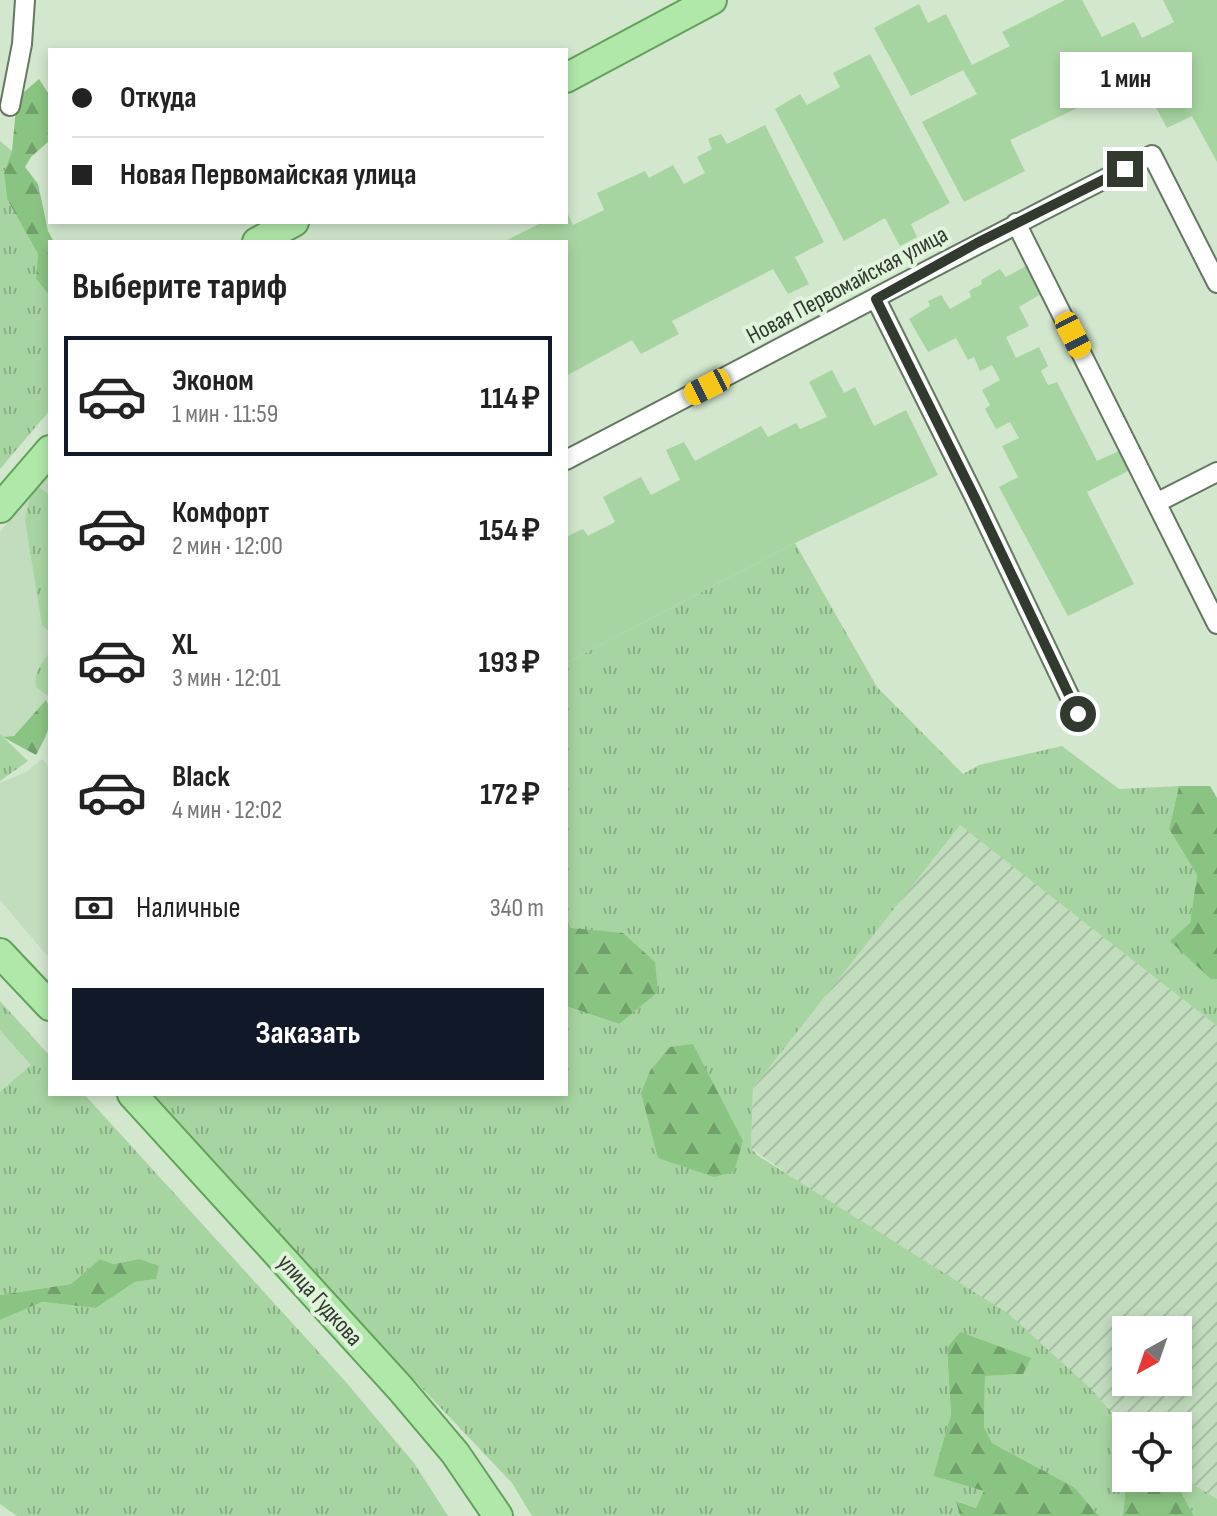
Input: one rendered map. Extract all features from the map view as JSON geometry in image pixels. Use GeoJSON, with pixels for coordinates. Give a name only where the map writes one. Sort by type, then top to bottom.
{"type":"FeatureCollection","features":[{"type":"Feature","properties":{"kind":"main road"},"geometry":{"type":"LineString","coordinates":[[568,77],[699,3]]}},
{"type":"Feature","properties":{"kind":"main road"},"geometry":{"type":"LineString","coordinates":[[261,240],[290,224]]}},
{"type":"Feature","properties":{"kind":"main road"},"geometry":{"type":"LineString","coordinates":[[0,508],[48,452]]}},
{"type":"Feature","properties":{"kind":"main road"},"geometry":{"type":"LineString","coordinates":[[0,953],[48,1004]]}},
{"type":"Feature","properties":{"kind":"main road","name":"улица Гудкова"},"geometry":{"type":"LineString","coordinates":[[134,1096],[400,1388],[455,1453],[498,1516]]}},
{"type":"Feature","properties":{"kind":"street"},"geometry":{"type":"LineString","coordinates":[[10,106],[22,44],[25,0]]}},
{"type":"Feature","properties":{"kind":"street","name":"Новая Первомайская улица"},"geometry":{"type":"LineString","coordinates":[[568,459],[1016,223],[1152,155],[1217,283]]}},
{"type":"Feature","properties":{"kind":"street"},"geometry":{"type":"LineString","coordinates":[[1016,223],[1217,624]]}},
{"type":"Feature","properties":{"kind":"street"},"geometry":{"type":"LineString","coordinates":[[876,299],[1078,714]]}},
{"type":"Feature","properties":{"kind":"street"},"geometry":{"type":"LineString","coordinates":[[1158,502],[1217,472]]}},
{"type":"Feature","properties":{"kind":"shaded area"},"geometry":{"type":"Polygon","coordinates":[[[48,474],[48,702],[46,700],[14,736],[3,737],[0,734],[0,532],[48,474]]]}},
{"type":"Feature","properties":{"kind":"shaded area"},"geometry":{"type":"Polygon","coordinates":[[[42,759],[48,766],[48,957],[0,900],[0,783],[26,772],[42,759]]]}},
{"type":"Feature","properties":{"kind":"shaded area"},"geometry":{"type":"Polygon","coordinates":[[[960,824],[1217,1026],[1217,1499],[1192,1484],[1192,1412],[1112,1413],[1092,1390],[751,1148],[753,1088],[960,824]]]}},
{"type":"Feature","properties":{"kind":"shaded area"},"geometry":{"type":"Polygon","coordinates":[[[0,1027],[38,1069],[0,1102],[0,1027]]]}},
{"type":"Feature","properties":{"kind":"green space"},"geometry":{"type":"Polygon","coordinates":[[[1065,0],[1082,0],[1102,37],[1134,22],[1142,38],[1174,22],[1163,0],[1217,0],[1217,162],[1192,116],[1167,128],[1140,78],[1010,140],[1025,171],[964,202],[922,122],[977,94],[963,70],[911,96],[874,28],[919,4],[928,23],[946,14],[972,65],[1010,46],[1002,32],[1065,0]]]}},
{"type":"Feature","properties":{"kind":"green space"},"geometry":{"type":"Polygon","coordinates":[[[870,54],[950,203],[911,224],[917,237],[900,246],[885,218],[844,241],[775,109],[800,94],[807,105],[840,87],[833,73],[870,54]]]}},
{"type":"Feature","properties":{"kind":"green space"},"geometry":{"type":"Polygon","coordinates":[[[39,79],[48,93],[48,142],[25,167],[38,184],[48,231],[53,240],[48,240],[48,294],[36,279],[38,254],[7,199],[4,173],[12,151],[17,98],[39,79]]]}},
{"type":"Feature","properties":{"kind":"green space"},"geometry":{"type":"Polygon","coordinates":[[[765,125],[824,242],[795,257],[809,284],[788,294],[773,269],[672,321],[679,334],[641,354],[632,340],[568,375],[568,240],[507,240],[539,224],[568,224],[568,214],[573,225],[604,210],[597,193],[645,171],[649,178],[673,165],[684,184],[705,173],[697,157],[712,149],[708,139],[721,134],[727,144],[765,125]]]}},
{"type":"Feature","properties":{"kind":"green space"},"geometry":{"type":"Polygon","coordinates":[[[0,141],[12,151],[4,173],[7,199],[38,254],[36,279],[48,294],[48,412],[0,469],[0,141]]]}},
{"type":"Feature","properties":{"kind":"green space"},"geometry":{"type":"Polygon","coordinates":[[[1026,266],[1041,294],[1019,307],[1029,326],[1006,337],[1016,358],[1039,347],[1048,366],[1041,371],[1048,385],[1057,382],[1097,461],[1119,451],[1128,471],[1087,492],[1134,584],[1068,616],[999,487],[1018,477],[1002,446],[1019,438],[1010,422],[996,429],[985,409],[990,405],[982,390],[1000,380],[992,365],[980,371],[974,357],[968,360],[956,338],[928,352],[909,319],[930,306],[928,301],[941,295],[950,309],[971,297],[969,291],[1000,269],[1006,277],[1026,266]]]}},
{"type":"Feature","properties":{"kind":"green space"},"geometry":{"type":"Polygon","coordinates":[[[832,370],[844,393],[855,387],[874,426],[906,410],[938,475],[795,543],[568,662],[568,536],[583,529],[588,536],[615,522],[603,497],[641,477],[651,495],[680,480],[666,450],[684,442],[695,461],[761,426],[768,437],[796,423],[800,429],[827,417],[809,382],[832,370]]]}},
{"type":"Feature","properties":{"kind":"green space"},"geometry":{"type":"Polygon","coordinates":[[[38,486],[48,494],[48,630],[42,625],[25,520],[30,497],[38,486]]]}},
{"type":"Feature","properties":{"kind":"green space"},"geometry":{"type":"Polygon","coordinates":[[[795,543],[877,687],[963,774],[979,765],[1062,746],[1119,789],[1179,786],[1169,829],[1197,875],[1190,923],[1211,978],[1217,979],[1217,1026],[960,825],[753,1088],[751,1148],[757,1155],[1009,1314],[1092,1390],[1112,1413],[1112,1492],[1126,1492],[1123,1516],[1099,1516],[1074,1487],[992,1443],[984,1427],[985,1376],[1023,1374],[947,1348],[951,1415],[933,1476],[985,1491],[976,1508],[957,1501],[960,1516],[532,1516],[512,1483],[145,1096],[568,1096],[568,1007],[619,1024],[568,921],[568,662],[795,543]]]}},
{"type":"Feature","properties":{"kind":"green space"},"geometry":{"type":"Polygon","coordinates":[[[48,655],[48,696],[36,687],[39,668],[48,655]]]}},
{"type":"Feature","properties":{"kind":"green space"},"geometry":{"type":"Polygon","coordinates":[[[46,700],[48,728],[36,755],[3,737],[14,736],[46,700]]]}},
{"type":"Feature","properties":{"kind":"green space"},"geometry":{"type":"Polygon","coordinates":[[[0,734],[28,761],[0,781],[0,734]]]}},
{"type":"Feature","properties":{"kind":"green space"},"geometry":{"type":"Polygon","coordinates":[[[1179,786],[1210,786],[1217,798],[1217,979],[1211,979],[1170,941],[1190,923],[1197,875],[1169,829],[1179,786]]]}},
{"type":"Feature","properties":{"kind":"green space"},"geometry":{"type":"Polygon","coordinates":[[[568,921],[571,928],[623,933],[655,962],[658,992],[619,1024],[568,1007],[568,921]]]}},
{"type":"Feature","properties":{"kind":"green space"},"geometry":{"type":"Polygon","coordinates":[[[0,1001],[48,1054],[48,1096],[86,1096],[345,1381],[414,1463],[448,1516],[17,1516],[0,1504],[0,1320],[42,1302],[96,1308],[135,1282],[155,1279],[139,1259],[113,1264],[100,1259],[71,1284],[0,1295],[0,1092],[31,1065],[0,1030],[0,1001]]]}},
{"type":"Feature","properties":{"kind":"green space"},"geometry":{"type":"Polygon","coordinates":[[[693,1044],[743,1141],[734,1172],[714,1177],[658,1158],[641,1093],[650,1071],[670,1047],[693,1044]]]}},
{"type":"Feature","properties":{"kind":"green space"},"geometry":{"type":"Polygon","coordinates":[[[100,1259],[113,1264],[139,1259],[159,1266],[156,1279],[135,1282],[96,1308],[42,1302],[0,1320],[0,1295],[71,1284],[100,1259]]]}},
{"type":"Feature","properties":{"kind":"green space"},"geometry":{"type":"Polygon","coordinates":[[[960,1332],[1031,1358],[1023,1374],[985,1376],[984,1427],[992,1443],[1074,1487],[1099,1516],[960,1516],[956,1501],[976,1508],[984,1491],[933,1476],[951,1415],[947,1348],[960,1332]]]}},
{"type":"Feature","properties":{"kind":"green space"},"geometry":{"type":"Polygon","coordinates":[[[1192,1484],[1217,1499],[1217,1516],[1194,1516],[1181,1492],[1192,1492],[1192,1484]]]}},
{"type":"Feature","properties":{"kind":"green space"},"geometry":{"type":"Polygon","coordinates":[[[1181,1492],[1194,1516],[1123,1516],[1125,1493],[1181,1492]]]}},
{"type":"Feature","properties":{"kind":"route"},"geometry":{"type":"LineString","coordinates":[[1078,714],[876,299],[977,243],[1125,169]]}}]}
